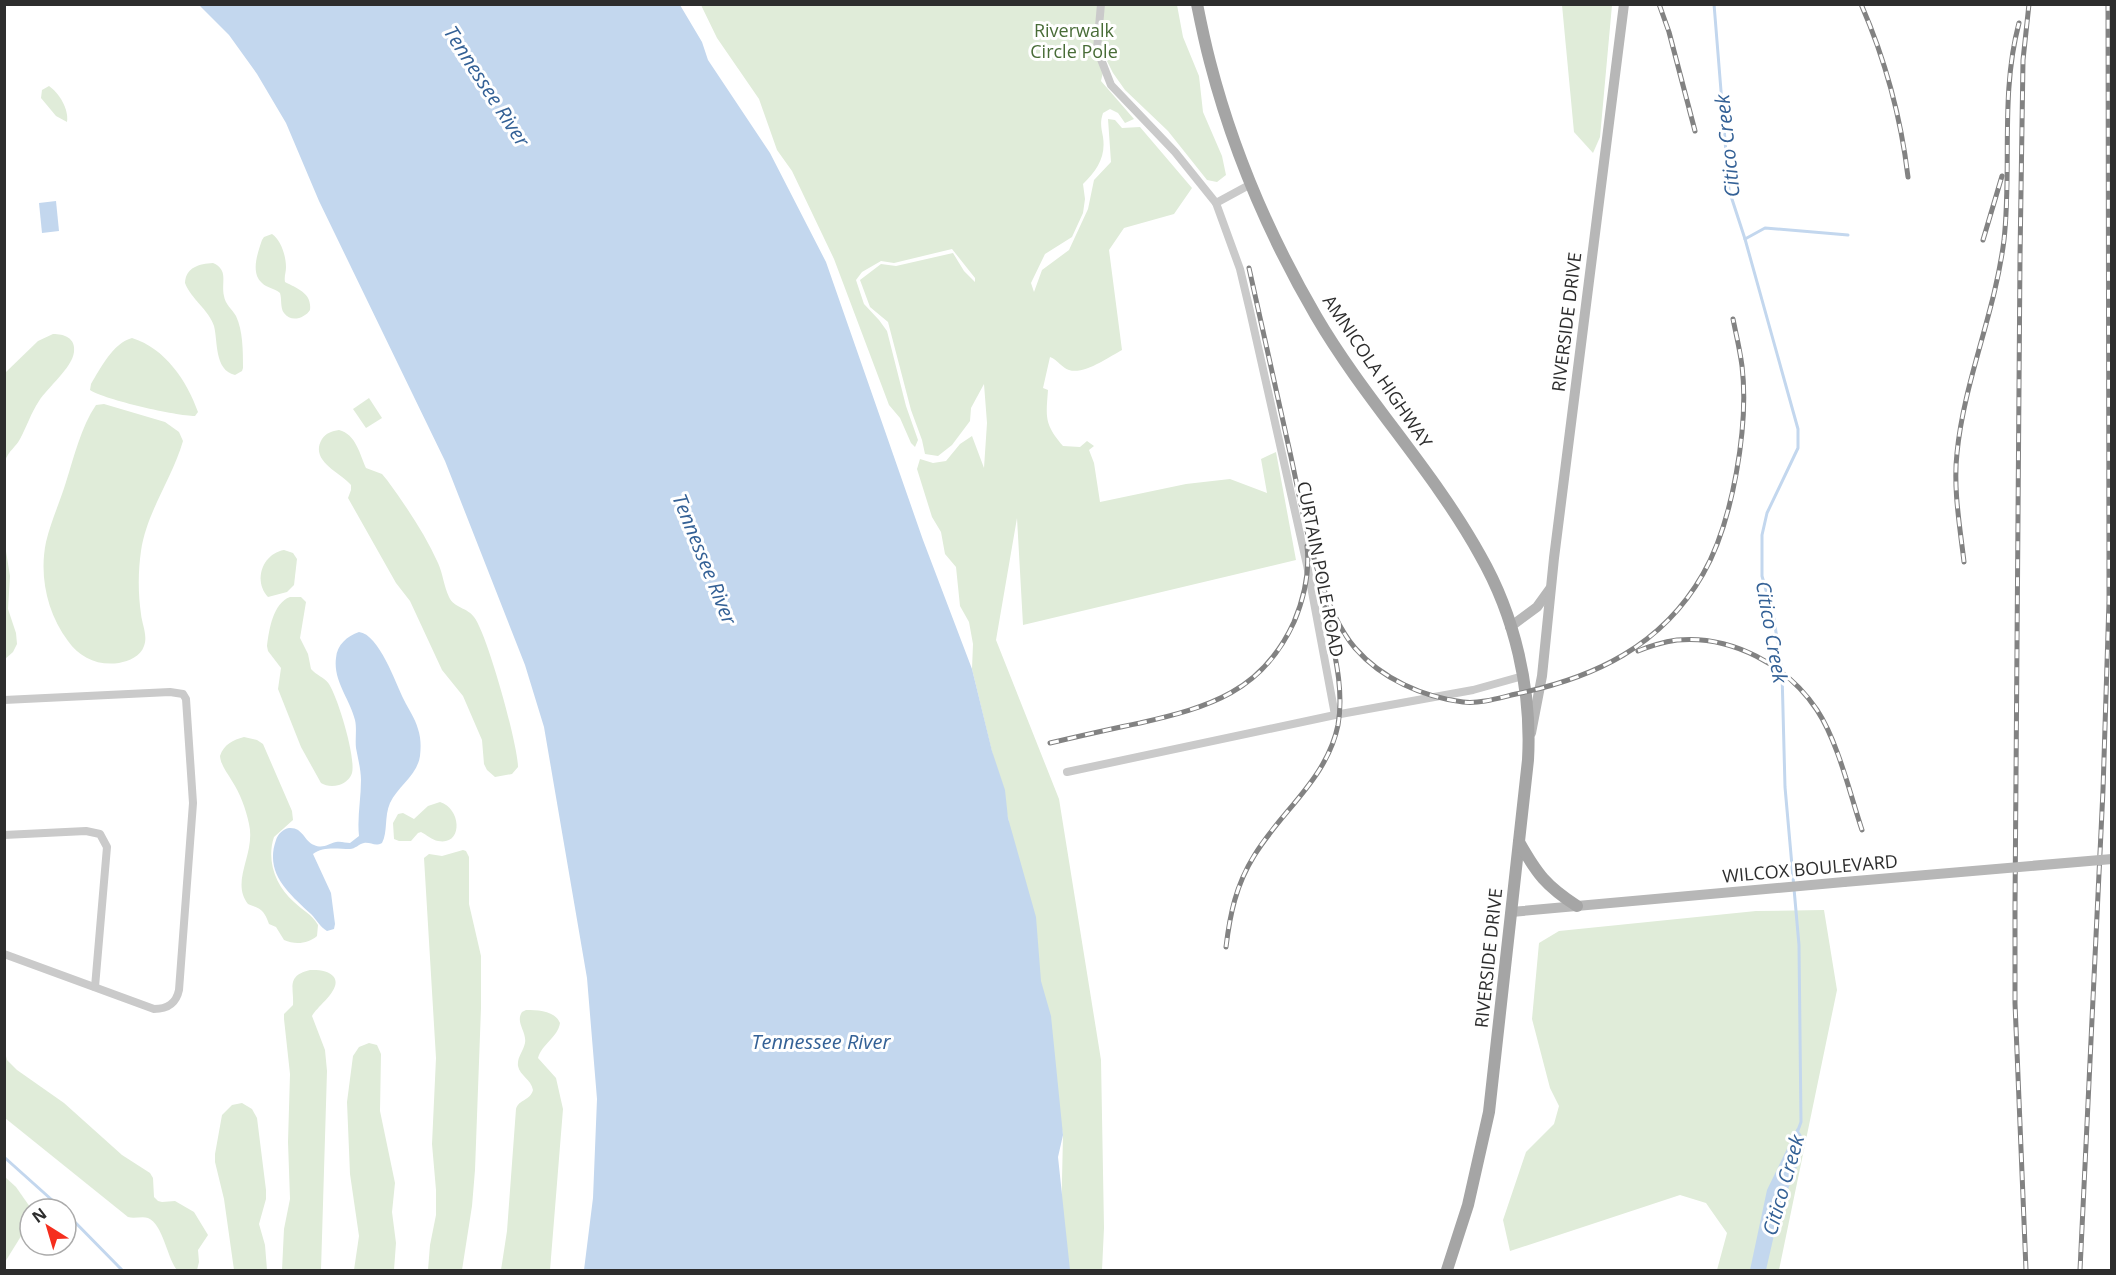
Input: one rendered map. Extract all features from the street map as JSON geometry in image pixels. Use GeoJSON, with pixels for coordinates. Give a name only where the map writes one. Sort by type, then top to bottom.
{"type":"FeatureCollection","features":[{"type":"Feature","properties":{"kind":"main road","name":"AMNICOLA HIGHWAY"},"geometry":{"type":"LineString","coordinates":[[1197,4],[1210,62],[1251,184],[1291,271],[1317,318],[1347,364],[1443,496],[1473,542],[1497,590],[1515,645]]}},
{"type":"Feature","properties":{"kind":"main road","name":"RIVERSIDE DRIVE"},"geometry":{"type":"LineString","coordinates":[[1447,1270],[1468,1204],[1487,1122],[1519,842],[1529,746],[1528,710],[1515,645]]}},
{"type":"Feature","properties":{"kind":"main road"},"geometry":{"type":"LineString","coordinates":[[1519,842],[1541,878],[1557,893],[1577,906]]}},
{"type":"Feature","properties":{"kind":"street","name":"CURTAIN POLE ROAD"},"geometry":{"type":"LineString","coordinates":[[1101,4],[1097,49],[1111,85],[1175,152],[1216,203],[1240,269],[1307,565],[1335,715]]}},
{"type":"Feature","properties":{"kind":"street","name":"RIVERSIDE DRIVE"},"geometry":{"type":"LineString","coordinates":[[1510,627],[1537,607],[1551,586],[1624,4]]}},
{"type":"Feature","properties":{"kind":"street"},"geometry":{"type":"LineString","coordinates":[[1216,203],[1251,184]]}},
{"type":"Feature","properties":{"kind":"street"},"geometry":{"type":"LineString","coordinates":[[1529,746],[1542,676],[1551,586]]}},
{"type":"Feature","properties":{"kind":"street"},"geometry":{"type":"LineString","coordinates":[[1067,772],[1335,715],[1473,690],[1523,676]]}},
{"type":"Feature","properties":{"kind":"street"},"geometry":{"type":"LineString","coordinates":[[4,700],[180,692],[186,699],[194,803],[178,997],[167,1007],[154,1009],[4,954]]}},
{"type":"Feature","properties":{"kind":"street"},"geometry":{"type":"LineString","coordinates":[[4,835],[86,831],[100,834],[105,840],[108,848],[95,987]]}},
{"type":"Feature","properties":{"kind":"street","name":"WILCOX BOULEVARD"},"geometry":{"type":"LineString","coordinates":[[1511,912],[2112,859]]}},
{"type":"Feature","properties":{"kind":"green space","name":"Riverwalk Circle Pole"},"geometry":{"type":"Polygon","coordinates":[[[701,5],[1177,5],[1183,37],[1199,76],[1203,112],[1222,156],[1226,175],[1217,182],[1207,180],[1168,131],[1125,90],[1106,59],[1101,81],[1134,119],[1125,123],[1118,113],[1110,109],[1103,113],[1101,119],[1104,144],[1102,157],[1083,184],[1085,199],[1083,213],[1072,237],[1045,254],[1031,283],[1034,292],[1042,270],[1069,250],[1088,209],[1094,180],[1111,162],[1108,119],[1115,120],[1122,128],[1140,127],[1192,188],[1174,214],[1124,228],[1109,250],[1122,350],[1096,365],[1075,371],[1067,369],[1050,357],[1043,388],[1048,390],[1049,426],[1063,446],[1080,447],[1087,441],[1094,446],[1089,450],[1094,463],[1100,502],[1186,484],[1230,479],[1267,493],[1261,459],[1276,452],[1296,560],[1023,625],[1017,518],[996,640],[1059,799],[1101,1060],[1104,1228],[1102,1270],[1060,1270],[1063,1135],[1008,818],[972,669],[973,644],[969,622],[960,606],[956,567],[945,554],[941,532],[932,517],[917,469],[920,459],[933,463],[946,461],[960,444],[972,436],[984,468],[987,423],[984,384],[971,408],[970,421],[952,445],[938,456],[925,454],[888,322],[870,307],[860,280],[881,264],[896,266],[953,253],[964,271],[975,282],[975,278],[952,249],[894,263],[881,261],[862,272],[856,280],[864,304],[887,331],[906,406],[918,440],[915,447],[900,418],[889,405],[834,259],[792,171],[777,150],[759,99],[717,38],[701,5]]]}},
{"type":"Feature","properties":{"kind":"green space"},"geometry":{"type":"Polygon","coordinates":[[[1562,5],[1612,5],[1600,137],[1593,153],[1574,132],[1562,5]]]}},
{"type":"Feature","properties":{"kind":"green space"},"geometry":{"type":"Polygon","coordinates":[[[49,86],[62,102],[67,122],[56,116],[41,98],[42,90],[49,86]]]}},
{"type":"Feature","properties":{"kind":"green space"},"geometry":{"type":"Polygon","coordinates":[[[272,234],[278,240],[284,253],[285,282],[299,289],[309,299],[310,310],[301,317],[294,319],[287,316],[282,309],[280,293],[264,285],[256,274],[256,262],[262,240],[272,234]]]}},
{"type":"Feature","properties":{"kind":"green space"},"geometry":{"type":"Polygon","coordinates":[[[213,263],[223,273],[225,299],[236,316],[240,328],[243,368],[235,375],[223,367],[218,354],[212,320],[185,283],[188,273],[194,267],[213,263]]]}},
{"type":"Feature","properties":{"kind":"green space"},"geometry":{"type":"Polygon","coordinates":[[[53,334],[65,336],[71,340],[74,347],[72,358],[39,401],[20,439],[5,461],[5,373],[38,341],[53,334]]]}},
{"type":"Feature","properties":{"kind":"green space"},"geometry":{"type":"Polygon","coordinates":[[[132,338],[155,349],[173,367],[193,400],[198,412],[195,416],[141,407],[90,390],[91,384],[108,357],[119,345],[132,338]]]}},
{"type":"Feature","properties":{"kind":"green space"},"geometry":{"type":"Polygon","coordinates":[[[369,398],[382,418],[366,428],[353,409],[369,398]]]}},
{"type":"Feature","properties":{"kind":"green space"},"geometry":{"type":"Polygon","coordinates":[[[104,404],[165,422],[179,432],[183,441],[149,522],[141,551],[139,591],[145,634],[144,646],[134,658],[111,664],[90,660],[68,641],[50,606],[44,581],[46,542],[75,452],[96,405],[104,404]]]}},
{"type":"Feature","properties":{"kind":"green space"},"geometry":{"type":"Polygon","coordinates":[[[339,430],[345,432],[353,440],[366,468],[382,474],[394,490],[415,520],[433,552],[451,601],[471,614],[480,627],[501,690],[517,755],[518,767],[512,774],[495,777],[487,770],[484,764],[482,740],[463,696],[442,670],[410,601],[396,583],[348,498],[351,485],[323,460],[319,447],[322,439],[325,435],[339,430]]]}},
{"type":"Feature","properties":{"kind":"green space"},"geometry":{"type":"Polygon","coordinates":[[[4,485],[5,545],[10,576],[8,609],[17,644],[13,652],[5,659],[4,485]]]}},
{"type":"Feature","properties":{"kind":"green space"},"geometry":{"type":"Polygon","coordinates":[[[284,550],[293,553],[297,559],[294,585],[287,592],[268,597],[261,583],[262,569],[270,557],[284,550]]]}},
{"type":"Feature","properties":{"kind":"green space"},"geometry":{"type":"Polygon","coordinates":[[[290,597],[301,597],[306,602],[300,638],[308,654],[311,669],[329,684],[333,691],[345,728],[353,765],[350,777],[339,785],[329,786],[321,783],[301,747],[278,689],[281,668],[268,651],[273,618],[284,600],[290,597]]]}},
{"type":"Feature","properties":{"kind":"green space"},"geometry":{"type":"Polygon","coordinates":[[[244,737],[263,744],[292,811],[293,820],[274,837],[271,855],[274,872],[282,888],[318,925],[317,936],[306,942],[297,943],[284,940],[276,927],[269,924],[264,913],[248,904],[243,895],[242,876],[249,846],[249,824],[240,796],[220,756],[229,743],[244,737]]]}},
{"type":"Feature","properties":{"kind":"green space"},"geometry":{"type":"Polygon","coordinates":[[[440,802],[447,806],[456,819],[457,826],[452,838],[438,841],[421,832],[411,841],[394,839],[393,823],[398,814],[403,813],[414,819],[428,806],[440,802]]]}},
{"type":"Feature","properties":{"kind":"green space"},"geometry":{"type":"Polygon","coordinates":[[[463,850],[469,857],[469,904],[481,956],[481,1008],[472,1206],[462,1270],[428,1270],[436,1215],[432,1144],[436,1058],[424,858],[429,854],[442,856],[463,850]]]}},
{"type":"Feature","properties":{"kind":"green space"},"geometry":{"type":"Polygon","coordinates":[[[1824,910],[1837,990],[1779,1270],[1717,1270],[1727,1233],[1706,1203],[1680,1195],[1510,1251],[1503,1220],[1526,1152],[1554,1124],[1559,1106],[1550,1088],[1532,1019],[1539,943],[1559,931],[1756,911],[1824,910]]]}},
{"type":"Feature","properties":{"kind":"green space"},"geometry":{"type":"Polygon","coordinates":[[[310,970],[328,973],[335,981],[333,991],[312,1016],[325,1050],[327,1071],[321,1270],[282,1270],[284,1229],[290,1199],[288,1142],[290,1074],[284,1014],[293,1005],[294,979],[302,972],[310,970]]]}},
{"type":"Feature","properties":{"kind":"green space"},"geometry":{"type":"Polygon","coordinates":[[[526,1010],[550,1014],[560,1023],[559,1028],[538,1058],[556,1078],[563,1109],[550,1270],[501,1270],[507,1231],[516,1109],[532,1094],[533,1090],[518,1066],[525,1043],[520,1016],[526,1010]]]}},
{"type":"Feature","properties":{"kind":"green space"},"geometry":{"type":"Polygon","coordinates":[[[369,1043],[377,1045],[381,1054],[380,1111],[395,1183],[392,1212],[396,1243],[394,1270],[354,1270],[359,1236],[350,1174],[347,1102],[353,1056],[359,1047],[369,1043]]]}},
{"type":"Feature","properties":{"kind":"green space"},"geometry":{"type":"Polygon","coordinates":[[[4,1048],[7,1060],[17,1070],[64,1103],[122,1155],[150,1173],[153,1178],[154,1197],[158,1201],[175,1201],[194,1212],[208,1235],[198,1250],[197,1270],[177,1270],[153,1221],[146,1217],[128,1217],[5,1118],[4,1048]]]}},
{"type":"Feature","properties":{"kind":"green space"},"geometry":{"type":"Polygon","coordinates":[[[242,1103],[252,1109],[257,1118],[266,1190],[266,1199],[259,1224],[265,1245],[267,1270],[234,1270],[224,1199],[215,1162],[222,1115],[232,1105],[242,1103]]]}},
{"type":"Feature","properties":{"kind":"green space"},"geometry":{"type":"Polygon","coordinates":[[[5,1177],[23,1197],[18,1197],[18,1241],[5,1262],[5,1177]]]}},
{"type":"Feature","properties":{"kind":"water","name":"Tennessee River"},"geometry":{"type":"Polygon","coordinates":[[[199,5],[680,5],[702,42],[708,60],[770,153],[826,262],[923,540],[972,669],[992,751],[1005,790],[1008,818],[1036,917],[1041,981],[1051,1016],[1063,1135],[1058,1157],[1070,1270],[584,1270],[593,1198],[597,1099],[587,978],[544,727],[525,665],[445,461],[319,201],[286,123],[257,74],[229,35],[199,5]]]}},
{"type":"Feature","properties":{"kind":"water"},"geometry":{"type":"Polygon","coordinates":[[[56,201],[59,231],[42,233],[39,203],[56,201]]]}},
{"type":"Feature","properties":{"kind":"water"},"geometry":{"type":"Polygon","coordinates":[[[359,632],[373,641],[386,661],[417,725],[421,746],[420,756],[415,769],[390,803],[382,843],[377,845],[364,843],[350,849],[326,849],[313,854],[331,893],[335,924],[334,929],[327,931],[281,882],[273,863],[273,852],[278,836],[289,828],[294,828],[311,843],[320,846],[338,842],[350,843],[359,836],[361,780],[356,748],[356,723],[339,682],[336,666],[337,653],[341,645],[350,636],[359,632]]]}},
{"type":"Feature","properties":{"kind":"water"},"geometry":{"type":"Polygon","coordinates":[[[1797,1128],[1804,1139],[1800,1159],[1780,1209],[1766,1270],[1750,1270],[1767,1190],[1797,1128]]]}},
{"type":"Feature","properties":{"kind":"waterway","name":"Citico Creek"},"geometry":{"type":"LineString","coordinates":[[1714,4],[1729,190],[1798,429],[1798,448],[1767,513],[1762,535],[1762,576],[1774,619],[1782,672],[1785,787],[1799,945],[1801,1122],[1797,1133]]}},
{"type":"Feature","properties":{"kind":"waterway"},"geometry":{"type":"LineString","coordinates":[[1745,239],[1765,228],[1848,235]]}},
{"type":"Feature","properties":{"kind":"waterway"},"geometry":{"type":"LineString","coordinates":[[4,1157],[49,1197]]}},
{"type":"Feature","properties":{"kind":"waterway"},"geometry":{"type":"LineString","coordinates":[[78,1225],[122,1270]]}},
{"type":"Feature","properties":{"kind":"railway"},"geometry":{"type":"LineString","coordinates":[[1659,4],[1669,32],[1695,131]]}},
{"type":"Feature","properties":{"kind":"railway"},"geometry":{"type":"LineString","coordinates":[[1861,4],[1891,89],[1908,177]]}},
{"type":"Feature","properties":{"kind":"railway"},"geometry":{"type":"LineString","coordinates":[[2026,1270],[2015,1003],[2015,907],[2023,60],[2029,4]]}},
{"type":"Feature","properties":{"kind":"railway"},"geometry":{"type":"LineString","coordinates":[[2080,1270],[2103,790],[2109,601],[2108,4]]}},
{"type":"Feature","properties":{"kind":"railway"},"geometry":{"type":"LineString","coordinates":[[1964,562],[1956,494],[1957,453],[1966,400],[1994,294],[2004,240],[2008,104],[2013,50],[2019,23]]}},
{"type":"Feature","properties":{"kind":"railway"},"geometry":{"type":"LineString","coordinates":[[1983,240],[2002,176]]}},
{"type":"Feature","properties":{"kind":"railway"},"geometry":{"type":"LineString","coordinates":[[1249,268],[1307,530],[1331,608],[1342,630],[1355,648],[1378,669],[1418,691],[1463,702],[1490,700],[1545,687],[1599,668],[1646,639],[1667,621],[1686,599],[1714,553],[1723,528],[1741,444],[1744,390],[1733,319]]}},
{"type":"Feature","properties":{"kind":"railway"},"geometry":{"type":"LineString","coordinates":[[1050,743],[1189,710],[1231,693],[1249,680],[1266,665],[1281,646],[1294,622],[1305,585],[1308,565],[1307,546]]}},
{"type":"Feature","properties":{"kind":"railway"},"geometry":{"type":"LineString","coordinates":[[1226,947],[1235,900],[1248,867],[1265,840],[1314,778],[1324,762],[1338,725],[1339,681],[1325,607]]}},
{"type":"Feature","properties":{"kind":"railway"},"geometry":{"type":"LineString","coordinates":[[1638,651],[1677,640],[1718,642],[1756,656],[1790,679],[1817,710],[1831,737],[1862,830]]}}]}
